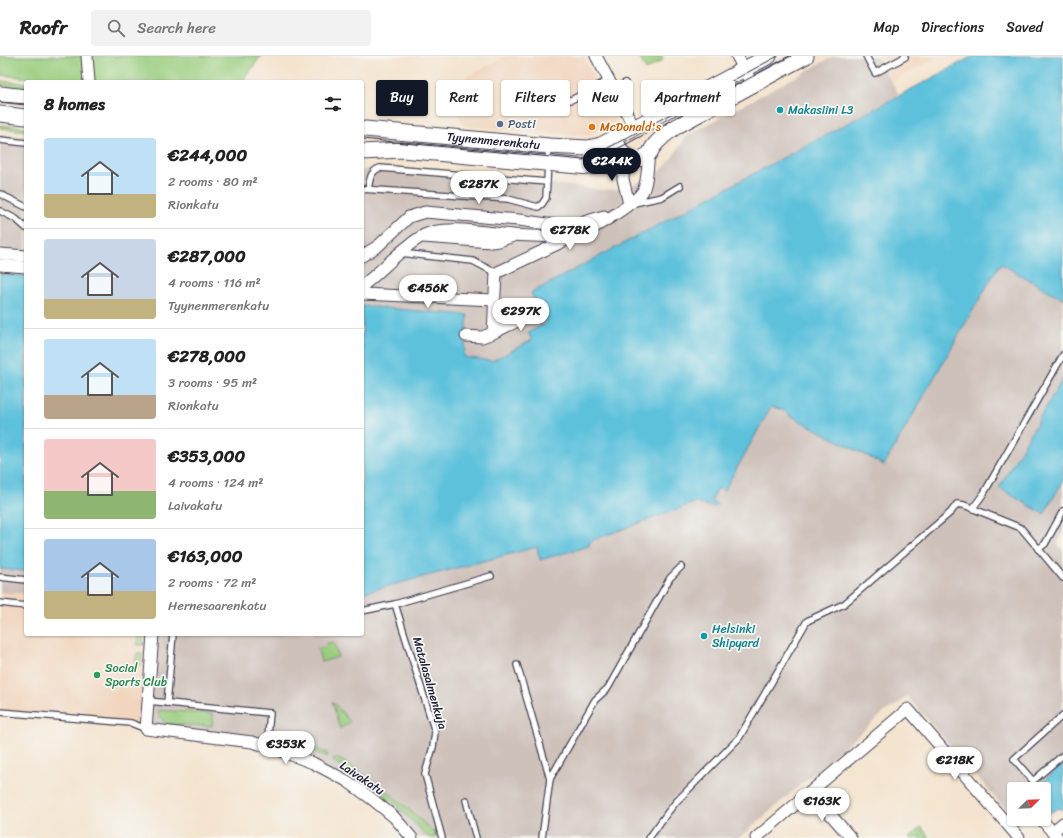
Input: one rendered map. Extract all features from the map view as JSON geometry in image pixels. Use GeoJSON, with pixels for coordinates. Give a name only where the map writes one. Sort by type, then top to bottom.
{"type":"FeatureCollection","features":[{"type":"Feature","properties":{"kind":"main road","name":"Tyynenmerenkatu"},"geometry":{"type":"LineString","coordinates":[[364,148],[367,140],[364,127],[550,146],[588,148],[601,145],[769,56]]}},
{"type":"Feature","properties":{"kind":"main road"},"geometry":{"type":"LineString","coordinates":[[649,155],[653,147],[677,126],[806,56]]}},
{"type":"Feature","properties":{"kind":"main road"},"geometry":{"type":"LineString","coordinates":[[0,94],[24,97]]}},
{"type":"Feature","properties":{"kind":"main road"},"geometry":{"type":"LineString","coordinates":[[0,114],[24,117]]}},
{"type":"Feature","properties":{"kind":"main road"},"geometry":{"type":"LineString","coordinates":[[620,135],[618,142],[619,148],[624,156]]}},
{"type":"Feature","properties":{"kind":"main road","name":"Tyynenmerenkatu"},"geometry":{"type":"LineString","coordinates":[[364,150],[402,150],[589,167],[624,156],[634,158],[649,155]]}},
{"type":"Feature","properties":{"kind":"street"},"geometry":{"type":"LineString","coordinates":[[86,56],[89,80]]}},
{"type":"Feature","properties":{"kind":"street"},"geometry":{"type":"LineString","coordinates":[[596,56],[608,80]]}},
{"type":"Feature","properties":{"kind":"street"},"geometry":{"type":"LineString","coordinates":[[737,56],[753,85]]}},
{"type":"Feature","properties":{"kind":"street"},"geometry":{"type":"LineString","coordinates":[[628,116],[634,127]]}},
{"type":"Feature","properties":{"kind":"street"},"geometry":{"type":"LineString","coordinates":[[493,333],[496,273],[584,232],[630,204],[640,196],[647,181],[649,155]]}},
{"type":"Feature","properties":{"kind":"street"},"geometry":{"type":"LineString","coordinates":[[624,156],[623,179],[630,204]]}},
{"type":"Feature","properties":{"kind":"street"},"geometry":{"type":"LineString","coordinates":[[364,255],[378,246],[409,217],[425,212],[503,218],[554,225],[577,224],[618,212]]}},
{"type":"Feature","properties":{"kind":"street"},"geometry":{"type":"LineString","coordinates":[[364,284],[421,237],[434,231],[443,230],[569,237],[584,232]]}},
{"type":"Feature","properties":{"kind":"street"},"geometry":{"type":"LineString","coordinates":[[0,254],[24,256]]}},
{"type":"Feature","properties":{"kind":"street"},"geometry":{"type":"LineString","coordinates":[[0,265],[24,267]]}},
{"type":"Feature","properties":{"kind":"street"},"geometry":{"type":"LineString","coordinates":[[364,294],[494,300]]}},
{"type":"Feature","properties":{"kind":"street"},"geometry":{"type":"LineString","coordinates":[[466,336],[482,337],[540,310]]}},
{"type":"Feature","properties":{"kind":"street"},"geometry":{"type":"LineString","coordinates":[[146,729],[153,636]]}},
{"type":"Feature","properties":{"kind":"street"},"geometry":{"type":"LineString","coordinates":[[756,838],[908,709],[1019,838]]}},
{"type":"Feature","properties":{"kind":"street","name":"Laivakatu"},"geometry":{"type":"LineString","coordinates":[[146,729],[252,742],[313,763],[347,781],[372,799],[394,817],[412,838]]}},
{"type":"Feature","properties":{"kind":"street"},"geometry":{"type":"LineString","coordinates":[[811,792],[851,838]]}},
{"type":"Feature","properties":{"kind":"street"},"geometry":{"type":"LineString","coordinates":[[1047,826],[1055,835],[1063,823]]}},
{"type":"Feature","properties":{"kind":"lane"},"geometry":{"type":"LineString","coordinates":[[866,56],[875,73],[905,57],[904,56]]}},
{"type":"Feature","properties":{"kind":"lane"},"geometry":{"type":"LineString","coordinates":[[0,140],[24,142]]}},
{"type":"Feature","properties":{"kind":"lane"},"geometry":{"type":"LineString","coordinates":[[547,182],[380,168],[375,169],[372,172],[365,189],[514,199],[538,206],[542,204],[546,198],[550,146]]}},
{"type":"Feature","properties":{"kind":"lane"},"geometry":{"type":"LineString","coordinates":[[485,197],[487,176]]}},
{"type":"Feature","properties":{"kind":"lane"},"geometry":{"type":"LineString","coordinates":[[630,204],[662,197],[680,186]]}},
{"type":"Feature","properties":{"kind":"lane"},"geometry":{"type":"LineString","coordinates":[[0,194],[24,206]]}},
{"type":"Feature","properties":{"kind":"lane"},"geometry":{"type":"LineString","coordinates":[[0,211],[16,219],[24,226]]}},
{"type":"Feature","properties":{"kind":"lane"},"geometry":{"type":"LineString","coordinates":[[400,253],[473,261],[496,273]]}},
{"type":"Feature","properties":{"kind":"lane"},"geometry":{"type":"LineString","coordinates":[[973,508],[984,493],[1063,355]]}},
{"type":"Feature","properties":{"kind":"lane"},"geometry":{"type":"LineString","coordinates":[[649,838],[676,802],[739,738],[807,621],[844,604],[951,512],[957,504],[973,508],[1020,528],[1063,578]]}},
{"type":"Feature","properties":{"kind":"lane"},"geometry":{"type":"LineString","coordinates":[[1038,549],[1045,544],[1063,511]]}},
{"type":"Feature","properties":{"kind":"lane"},"geometry":{"type":"LineString","coordinates":[[542,838],[550,779],[595,700],[608,688],[670,578],[681,567]]}},
{"type":"Feature","properties":{"kind":"lane"},"geometry":{"type":"LineString","coordinates":[[364,611],[396,604],[491,576]]}},
{"type":"Feature","properties":{"kind":"lane"},"geometry":{"type":"LineString","coordinates":[[0,577],[24,580]]}},
{"type":"Feature","properties":{"kind":"lane"},"geometry":{"type":"LineString","coordinates":[[0,603],[24,606]]}},
{"type":"Feature","properties":{"kind":"lane","name":"Matalasalmenkuja"},"geometry":{"type":"LineString","coordinates":[[396,604],[434,732],[434,747],[425,774],[442,838]]}},
{"type":"Feature","properties":{"kind":"lane"},"geometry":{"type":"LineString","coordinates":[[167,703],[173,636]]}},
{"type":"Feature","properties":{"kind":"lane"},"geometry":{"type":"LineString","coordinates":[[517,665],[550,779]]}},
{"type":"Feature","properties":{"kind":"lane"},"geometry":{"type":"LineString","coordinates":[[148,702],[270,713],[267,746]]}},
{"type":"Feature","properties":{"kind":"lane"},"geometry":{"type":"LineString","coordinates":[[0,712],[131,723],[146,729]]}},
{"type":"Feature","properties":{"kind":"lane"},"geometry":{"type":"LineString","coordinates":[[1063,715],[1014,759],[1033,781],[1063,755]]}},
{"type":"Feature","properties":{"kind":"lane"},"geometry":{"type":"LineString","coordinates":[[466,800],[476,838]]}},
{"type":"Feature","properties":{"kind":"shaded area"},"geometry":{"type":"Polygon","coordinates":[[[506,56],[583,56],[596,80],[578,80],[578,116],[615,116],[616,118],[614,123],[586,136],[464,126],[459,116],[493,116],[493,80],[461,80],[506,56]]]}},
{"type":"Feature","properties":{"kind":"shaded area"},"geometry":{"type":"Polygon","coordinates":[[[834,56],[876,56],[900,96],[531,293],[547,323],[528,333],[532,340],[492,361],[464,357],[468,315],[364,306],[364,170],[380,168],[487,176],[602,190],[623,189],[652,177],[666,166],[688,135],[723,116],[735,116],[735,110],[834,56]]]}},
{"type":"Feature","properties":{"kind":"shaded area"},"geometry":{"type":"Polygon","coordinates":[[[879,56],[939,56],[892,81],[879,56]]]}},
{"type":"Feature","properties":{"kind":"shaded area"},"geometry":{"type":"Polygon","coordinates":[[[0,134],[24,137],[24,276],[0,274],[0,134]]]}},
{"type":"Feature","properties":{"kind":"shaded area"},"geometry":{"type":"Polygon","coordinates":[[[1001,264],[1063,299],[1063,378],[1000,488],[1044,514],[1063,481],[1063,533],[1057,544],[1063,551],[1063,808],[1061,810],[1059,808],[1051,812],[1051,782],[1007,782],[1007,811],[907,696],[894,707],[887,710],[739,838],[412,838],[372,799],[276,749],[146,729],[153,636],[364,636],[364,593],[537,546],[541,560],[589,546],[589,542],[593,540],[694,503],[715,507],[711,501],[718,488],[723,491],[770,408],[772,407],[784,410],[789,415],[884,465],[999,265],[1001,264]]]}},
{"type":"Feature","properties":{"kind":"shaded area"},"geometry":{"type":"Polygon","coordinates":[[[0,569],[24,571],[24,594],[0,592],[0,569]]]}},
{"type":"Feature","properties":{"kind":"shaded area"},"geometry":{"type":"Polygon","coordinates":[[[0,592],[24,594],[24,636],[153,636],[146,729],[131,723],[0,712],[0,592]]]}},
{"type":"Feature","properties":{"kind":"green space"},"geometry":{"type":"Polygon","coordinates":[[[0,56],[261,56],[243,80],[51,80],[0,75],[0,56]]]}},
{"type":"Feature","properties":{"kind":"green space"},"geometry":{"type":"Polygon","coordinates":[[[639,56],[662,56],[663,60],[646,70],[639,56]]]}},
{"type":"Feature","properties":{"kind":"green space"},"geometry":{"type":"Polygon","coordinates":[[[0,81],[24,83],[24,88],[0,85],[0,81]]]}},
{"type":"Feature","properties":{"kind":"green space"},"geometry":{"type":"Polygon","coordinates":[[[0,125],[24,127],[24,131],[0,128],[0,125]]]}},
{"type":"Feature","properties":{"kind":"green space"},"geometry":{"type":"Polygon","coordinates":[[[138,636],[144,636],[143,645],[137,645],[138,636]]]}},
{"type":"Feature","properties":{"kind":"green space"},"geometry":{"type":"Polygon","coordinates":[[[334,642],[338,657],[321,662],[318,649],[328,646],[327,643],[334,642]]]}},
{"type":"Feature","properties":{"kind":"green space"},"geometry":{"type":"Polygon","coordinates":[[[137,653],[142,653],[141,666],[135,665],[137,653]]]}},
{"type":"Feature","properties":{"kind":"green space"},"geometry":{"type":"Polygon","coordinates":[[[332,701],[350,722],[340,729],[332,701]]]}},
{"type":"Feature","properties":{"kind":"green space"},"geometry":{"type":"Polygon","coordinates":[[[158,711],[213,714],[212,726],[166,724],[159,715],[158,711]]]}},
{"type":"Feature","properties":{"kind":"green space"},"geometry":{"type":"Polygon","coordinates":[[[303,744],[327,753],[327,757],[307,749],[303,744]]]}},
{"type":"Feature","properties":{"kind":"green space"},"geometry":{"type":"Polygon","coordinates":[[[334,758],[356,769],[385,790],[433,832],[435,832],[436,838],[429,838],[396,805],[360,777],[333,761],[334,758]]]}},
{"type":"Feature","properties":{"kind":"green space"},"geometry":{"type":"Polygon","coordinates":[[[921,827],[930,838],[909,838],[921,827]]]}},
{"type":"Feature","properties":{"kind":"water"},"geometry":{"type":"Polygon","coordinates":[[[973,56],[1063,56],[1063,299],[1001,264],[999,265],[884,465],[789,415],[784,410],[771,407],[724,491],[718,488],[711,501],[717,504],[715,507],[694,503],[593,540],[589,543],[589,546],[540,560],[537,547],[364,592],[364,306],[468,315],[464,357],[492,361],[532,340],[528,333],[546,323],[531,293],[973,56]]]}},
{"type":"Feature","properties":{"kind":"water"},"geometry":{"type":"Polygon","coordinates":[[[0,274],[24,276],[24,571],[0,569],[0,274]]]}},
{"type":"Feature","properties":{"kind":"water"},"geometry":{"type":"Polygon","coordinates":[[[1063,378],[1063,481],[1044,514],[999,488],[1063,378]]]}},
{"type":"Feature","properties":{"kind":"water"},"geometry":{"type":"Polygon","coordinates":[[[1063,764],[1063,808],[1061,810],[1059,808],[1051,812],[1051,782],[1042,782],[1063,764]]]}},
{"type":"Feature","properties":{"kind":"tram line"},"geometry":{"type":"LineString","coordinates":[[606,149],[778,56]]}},
{"type":"Feature","properties":{"kind":"tram line"},"geometry":{"type":"LineString","coordinates":[[364,139],[583,160],[601,157],[791,56]]}},
{"type":"Feature","properties":{"kind":"tram line"},"geometry":{"type":"LineString","coordinates":[[0,102],[24,104]]}},
{"type":"Feature","properties":{"kind":"place","name":"Makasiini L3"},"geometry":{"type":"Point","coordinates":[780,110]}},
{"type":"Feature","properties":{"kind":"place","name":"Posti"},"geometry":{"type":"Point","coordinates":[500,124]}},
{"type":"Feature","properties":{"kind":"place","name":"McDonald's"},"geometry":{"type":"Point","coordinates":[592,127]}},
{"type":"Feature","properties":{"kind":"place","name":"Helsinki Shipyard"},"geometry":{"type":"Point","coordinates":[704,636]}},
{"type":"Feature","properties":{"kind":"place","name":"Social Sports Club"},"geometry":{"type":"Point","coordinates":[97,675]}}]}
